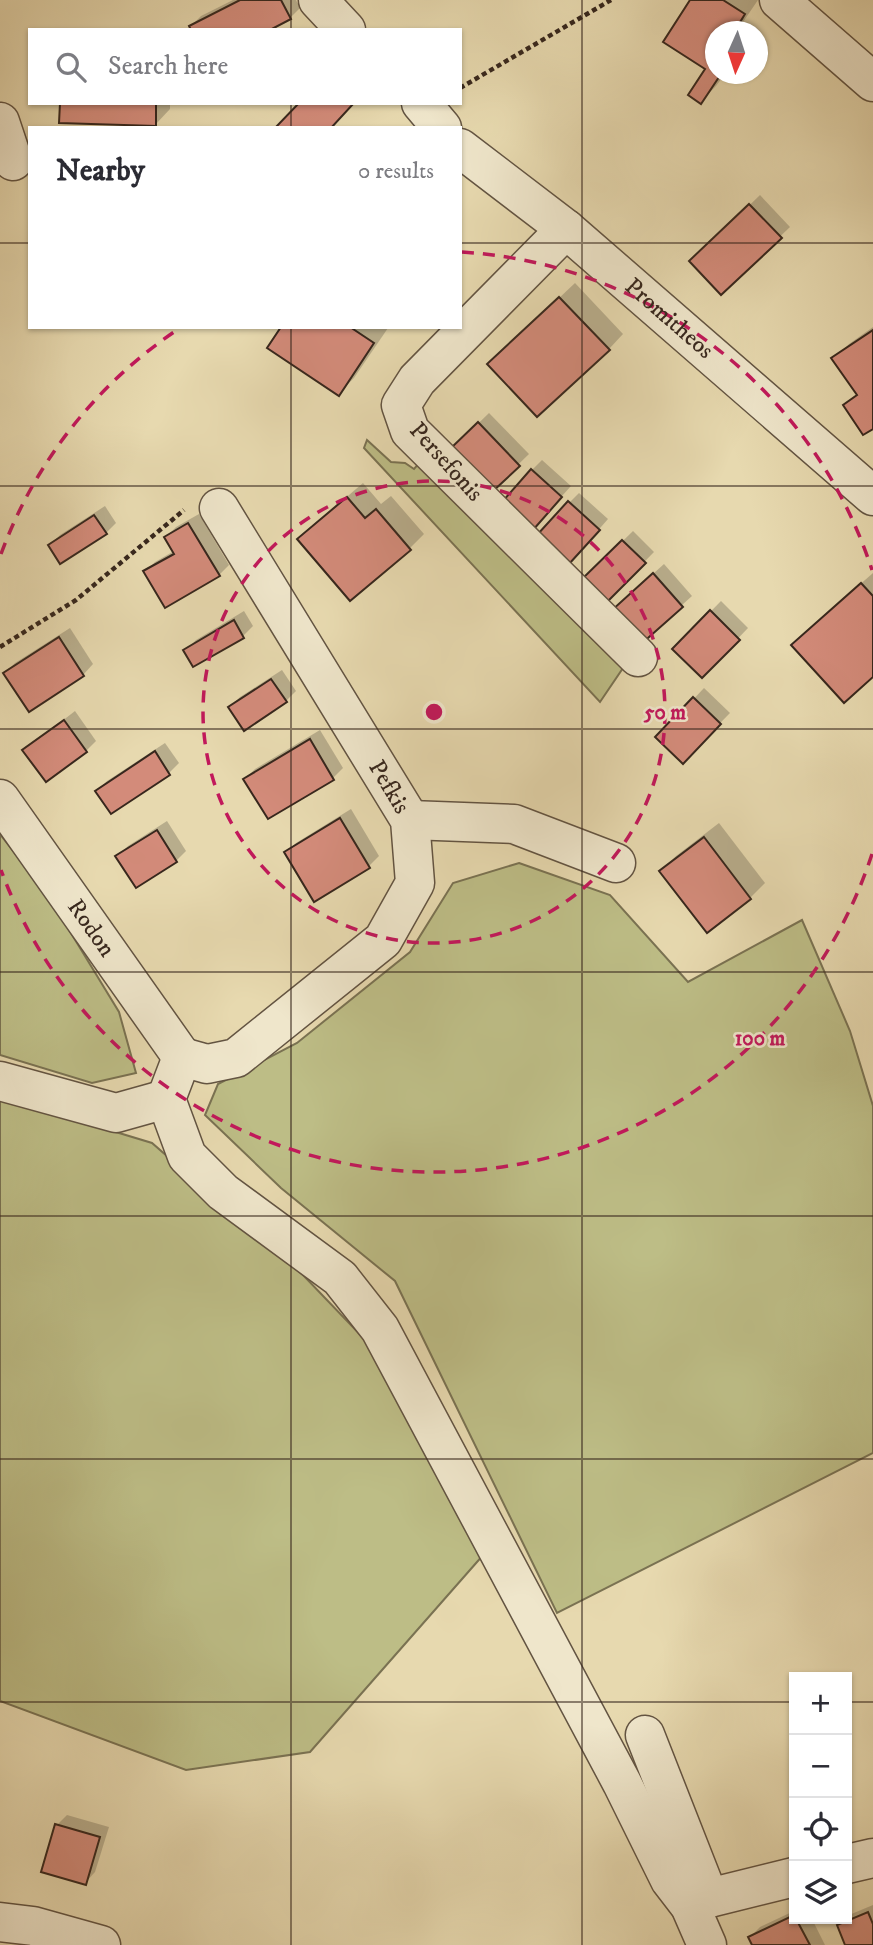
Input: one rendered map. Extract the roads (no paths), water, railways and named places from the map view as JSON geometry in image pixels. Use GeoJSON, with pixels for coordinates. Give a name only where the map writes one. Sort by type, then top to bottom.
{"type":"FeatureCollection","features":[{"type":"Feature","properties":{"kind":"street"},"geometry":{"type":"LineString","coordinates":[[318,0],[344,28]]}},
{"type":"Feature","properties":{"kind":"street"},"geometry":{"type":"LineString","coordinates":[[779,0],[873,82]]}},
{"type":"Feature","properties":{"kind":"street"},"geometry":{"type":"LineString","coordinates":[[423,105],[440,126]]}},
{"type":"Feature","properties":{"kind":"street"},"geometry":{"type":"LineString","coordinates":[[0,122],[13,161]]}},
{"type":"Feature","properties":{"kind":"street","name":"Promitheos"},"geometry":{"type":"LineString","coordinates":[[462,150],[566,229],[873,496]]}},
{"type":"Feature","properties":{"kind":"street","name":"Persefonis"},"geometry":{"type":"LineString","coordinates":[[566,229],[417,380],[401,405],[410,431],[638,657]]}},
{"type":"Feature","properties":{"kind":"street","name":"Pefkis"},"geometry":{"type":"LineString","coordinates":[[182,1057],[207,1064],[236,1058],[383,940],[415,883],[410,820],[219,508]]}},
{"type":"Feature","properties":{"kind":"street","name":"Rodon"},"geometry":{"type":"LineString","coordinates":[[0,799],[182,1057]]}},
{"type":"Feature","properties":{"kind":"street"},"geometry":{"type":"LineString","coordinates":[[410,820],[514,824],[616,863]]}},
{"type":"Feature","properties":{"kind":"street"},"geometry":{"type":"LineString","coordinates":[[182,1057],[166,1099],[187,1156],[223,1192],[340,1278],[380,1329],[622,1783],[670,1880],[699,1902]]}},
{"type":"Feature","properties":{"kind":"street"},"geometry":{"type":"LineString","coordinates":[[0,1082],[116,1113],[166,1099]]}},
{"type":"Feature","properties":{"kind":"street"},"geometry":{"type":"LineString","coordinates":[[645,1735],[699,1902],[707,1945]]}},
{"type":"Feature","properties":{"kind":"street"},"geometry":{"type":"LineString","coordinates":[[852,1863],[873,1858]]}},
{"type":"Feature","properties":{"kind":"street"},"geometry":{"type":"LineString","coordinates":[[699,1902],[789,1878]]}},
{"type":"Feature","properties":{"kind":"street"},"geometry":{"type":"LineString","coordinates":[[0,1922],[33,1926],[101,1945]]}}]}
